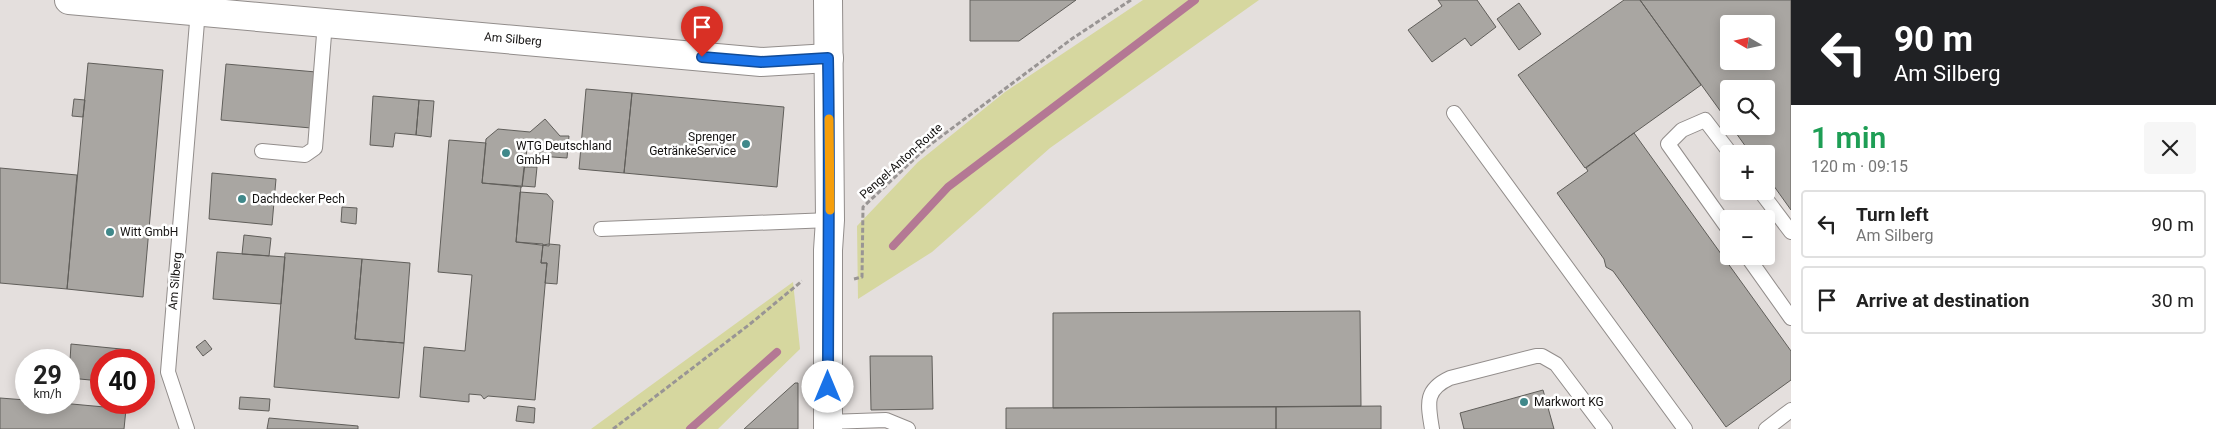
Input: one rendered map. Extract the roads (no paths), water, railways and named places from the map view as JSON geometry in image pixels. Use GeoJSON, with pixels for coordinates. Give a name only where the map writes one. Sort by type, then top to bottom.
{"type":"FeatureCollection","features":[{"type":"Feature","properties":{"kind":"street","name":"Am Silberg"},"geometry":{"type":"LineString","coordinates":[[69,0],[198,10],[761,62],[828,58]]}},
{"type":"Feature","properties":{"kind":"street"},"geometry":{"type":"LineString","coordinates":[[828,0],[830,220],[828,426]]}},
{"type":"Feature","properties":{"kind":"lane","name":"Am Silberg"},"geometry":{"type":"LineString","coordinates":[[187,429],[168,372],[198,10]]}},
{"type":"Feature","properties":{"kind":"lane"},"geometry":{"type":"LineString","coordinates":[[262,152],[305,155],[315,148],[325,22]]}},
{"type":"Feature","properties":{"kind":"lane"},"geometry":{"type":"LineString","coordinates":[[1454,113],[1685,429]]}},
{"type":"Feature","properties":{"kind":"lane"},"geometry":{"type":"LineString","coordinates":[[1720,217],[1668,144],[1682,130],[1705,120],[1724,145]]}},
{"type":"Feature","properties":{"kind":"lane"},"geometry":{"type":"LineString","coordinates":[[1767,200],[1791,232]]}},
{"type":"Feature","properties":{"kind":"lane"},"geometry":{"type":"LineString","coordinates":[[601,229],[830,220]]}},
{"type":"Feature","properties":{"kind":"lane"},"geometry":{"type":"LineString","coordinates":[[1753,265],[1791,318]]}},
{"type":"Feature","properties":{"kind":"lane"},"geometry":{"type":"LineString","coordinates":[[1432,429],[1428,403],[1432,390],[1439,383],[1450,378],[1536,356],[1542,356],[1556,364],[1605,429]]}},
{"type":"Feature","properties":{"kind":"lane"},"geometry":{"type":"LineString","coordinates":[[1766,429],[1791,410]]}},
{"type":"Feature","properties":{"kind":"lane"},"geometry":{"type":"LineString","coordinates":[[828,426],[886,420],[908,429]]}},
{"type":"Feature","properties":{"kind":"waterway"},"geometry":{"type":"LineString","coordinates":[[893,246],[948,187],[1195,0]]}},
{"type":"Feature","properties":{"kind":"waterway"},"geometry":{"type":"LineString","coordinates":[[690,429],[777,352]]}},
{"type":"Feature","properties":{"kind":"place","name":"Sprenger GetränkeService"},"geometry":{"type":"Point","coordinates":[746,144]}},
{"type":"Feature","properties":{"kind":"place","name":"WTG Deutschland GmbH"},"geometry":{"type":"Point","coordinates":[506,153]}},
{"type":"Feature","properties":{"kind":"place","name":"Dachdecker Pech"},"geometry":{"type":"Point","coordinates":[242,199]}},
{"type":"Feature","properties":{"kind":"place","name":"Witt GmbH"},"geometry":{"type":"Point","coordinates":[110,232]}},
{"type":"Feature","properties":{"kind":"place","name":"Markwort KG"},"geometry":{"type":"Point","coordinates":[1524,402]}}]}
